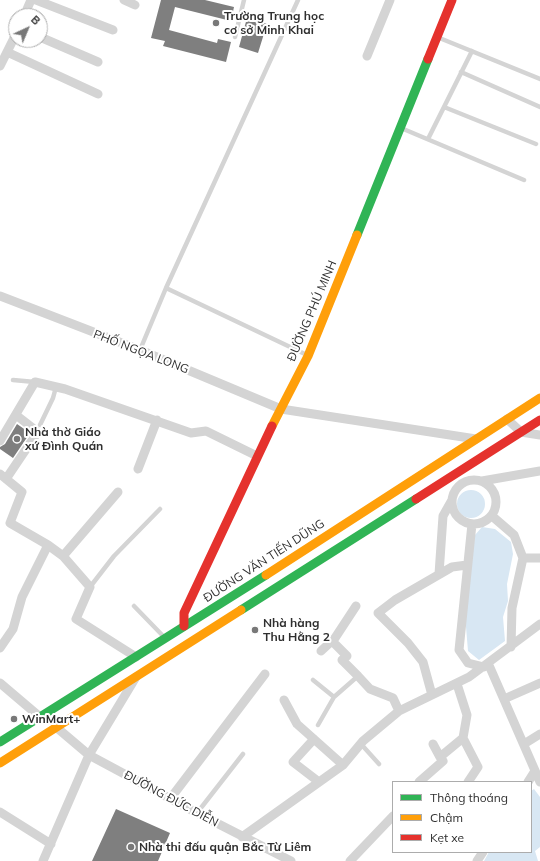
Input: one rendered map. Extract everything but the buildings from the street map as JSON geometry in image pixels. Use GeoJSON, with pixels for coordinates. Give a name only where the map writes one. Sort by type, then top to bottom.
{"type":"FeatureCollection","features":[{"type":"Feature","properties":{"kind":"main road","name":"ĐƯỜNG PHÚ MINH"},"geometry":{"type":"LineString","coordinates":[[184,626],[184,613],[257,456],[308,356],[452,0]]}},
{"type":"Feature","properties":{"kind":"main road","name":"ĐƯỜNG VĂN TIẾN DŨNG"},"geometry":{"type":"LineString","coordinates":[[0,742],[166,639],[540,398]]}},
{"type":"Feature","properties":{"kind":"main road"},"geometry":{"type":"LineString","coordinates":[[0,763],[540,420]]}},
{"type":"Feature","properties":{"kind":"street"},"geometry":{"type":"LineString","coordinates":[[36,0],[113,30]]}},
{"type":"Feature","properties":{"kind":"street"},"geometry":{"type":"LineString","coordinates":[[124,0],[135,5]]}},
{"type":"Feature","properties":{"kind":"street"},"geometry":{"type":"LineString","coordinates":[[367,56],[390,0]]}},
{"type":"Feature","properties":{"kind":"street"},"geometry":{"type":"LineString","coordinates":[[48,40],[98,62]]}},
{"type":"Feature","properties":{"kind":"street"},"geometry":{"type":"LineString","coordinates":[[0,66],[9,48]]}},
{"type":"Feature","properties":{"kind":"street"},"geometry":{"type":"LineString","coordinates":[[7,52],[98,94]]}},
{"type":"Feature","properties":{"kind":"street","name":"PHỐ NGỌA LONG"},"geometry":{"type":"LineString","coordinates":[[0,296],[140,350],[281,409],[476,439]]}},
{"type":"Feature","properties":{"kind":"street"},"geometry":{"type":"LineString","coordinates":[[0,441],[35,382],[56,387],[157,420],[191,433],[206,431],[257,456]]}},
{"type":"Feature","properties":{"kind":"street"},"geometry":{"type":"LineString","coordinates":[[16,415],[37,433],[3,477],[22,492],[10,523],[48,545],[63,556],[90,588],[76,619],[136,657]]}},
{"type":"Feature","properties":{"kind":"street"},"geometry":{"type":"LineString","coordinates":[[507,419],[521,432],[540,435]]}},
{"type":"Feature","properties":{"kind":"street"},"geometry":{"type":"LineString","coordinates":[[138,469],[157,420]]}},
{"type":"Feature","properties":{"kind":"street"},"geometry":{"type":"LineString","coordinates":[[466,481],[468,465]]}},
{"type":"Feature","properties":{"kind":"street"},"geometry":{"type":"LineString","coordinates":[[439,574],[443,516],[452,500],[454,492],[459,485],[466,481],[482,481],[540,471]]}},
{"type":"Feature","properties":{"kind":"street"},"geometry":{"type":"LineString","coordinates":[[452,500],[453,509],[464,521],[472,524],[486,520],[492,516],[496,506],[496,496],[491,487],[482,481]]}},
{"type":"Feature","properties":{"kind":"street"},"geometry":{"type":"LineString","coordinates":[[63,556],[118,492]]}},
{"type":"Feature","properties":{"kind":"street"},"geometry":{"type":"LineString","coordinates":[[492,516],[514,535],[523,558],[512,608],[511,647]]}},
{"type":"Feature","properties":{"kind":"street"},"geometry":{"type":"LineString","coordinates":[[472,524],[466,565],[458,650],[468,663],[486,665]]}},
{"type":"Feature","properties":{"kind":"street"},"geometry":{"type":"LineString","coordinates":[[0,648],[13,629],[22,597],[48,545]]}},
{"type":"Feature","properties":{"kind":"street"},"geometry":{"type":"LineString","coordinates":[[523,558],[540,558]]}},
{"type":"Feature","properties":{"kind":"street"},"geometry":{"type":"LineString","coordinates":[[432,695],[423,662],[408,643],[378,613],[395,600],[439,574],[452,567],[466,565]]}},
{"type":"Feature","properties":{"kind":"street"},"geometry":{"type":"LineString","coordinates":[[321,651],[332,641],[356,606]]}},
{"type":"Feature","properties":{"kind":"street"},"geometry":{"type":"LineString","coordinates":[[242,837],[343,765],[361,744],[399,711],[469,677],[540,624]]}},
{"type":"Feature","properties":{"kind":"street"},"geometry":{"type":"LineString","coordinates":[[332,641],[346,656],[342,660],[370,689],[393,698],[399,711]]}},
{"type":"Feature","properties":{"kind":"street"},"geometry":{"type":"LineString","coordinates":[[486,665],[504,699],[540,782]]}},
{"type":"Feature","properties":{"kind":"street"},"geometry":{"type":"LineString","coordinates":[[170,799],[265,674]]}},
{"type":"Feature","properties":{"kind":"street"},"geometry":{"type":"LineString","coordinates":[[43,861],[89,754],[137,676]]}},
{"type":"Feature","properties":{"kind":"street"},"geometry":{"type":"LineString","coordinates":[[0,683],[40,717]]}},
{"type":"Feature","properties":{"kind":"street"},"geometry":{"type":"LineString","coordinates":[[504,699],[540,683]]}},
{"type":"Feature","properties":{"kind":"street"},"geometry":{"type":"LineString","coordinates":[[456,684],[467,715],[463,738],[478,767],[469,781]]}},
{"type":"Feature","properties":{"kind":"street"},"geometry":{"type":"LineString","coordinates":[[284,700],[297,724],[343,765]]}},
{"type":"Feature","properties":{"kind":"street","name":"ĐƯỜNG ĐỨC DIỄN"},"geometry":{"type":"LineString","coordinates":[[56,727],[89,754],[197,814],[291,861]]}},
{"type":"Feature","properties":{"kind":"street"},"geometry":{"type":"LineString","coordinates":[[524,744],[540,734]]}},
{"type":"Feature","properties":{"kind":"street"},"geometry":{"type":"LineString","coordinates":[[440,757],[463,738]]}},
{"type":"Feature","properties":{"kind":"street"},"geometry":{"type":"LineString","coordinates":[[314,739],[293,762],[319,782]]}},
{"type":"Feature","properties":{"kind":"street"},"geometry":{"type":"LineString","coordinates":[[419,781],[442,761],[433,744]]}},
{"type":"Feature","properties":{"kind":"street"},"geometry":{"type":"LineString","coordinates":[[529,781],[535,771]]}},
{"type":"Feature","properties":{"kind":"street"},"geometry":{"type":"LineString","coordinates":[[0,812],[51,844]]}},
{"type":"Feature","properties":{"kind":"street"},"geometry":{"type":"LineString","coordinates":[[350,861],[392,817]]}},
{"type":"Feature","properties":{"kind":"lane"},"geometry":{"type":"LineString","coordinates":[[235,37],[244,0]]}},
{"type":"Feature","properties":{"kind":"lane"},"geometry":{"type":"LineString","coordinates":[[140,350],[166,288],[298,0]]}},
{"type":"Feature","properties":{"kind":"lane"},"geometry":{"type":"LineString","coordinates":[[437,36],[540,79]]}},
{"type":"Feature","properties":{"kind":"lane"},"geometry":{"type":"LineString","coordinates":[[428,139],[472,51]]}},
{"type":"Feature","properties":{"kind":"lane"},"geometry":{"type":"LineString","coordinates":[[461,72],[540,107]]}},
{"type":"Feature","properties":{"kind":"lane"},"geometry":{"type":"LineString","coordinates":[[444,107],[536,144]]}},
{"type":"Feature","properties":{"kind":"lane"},"geometry":{"type":"LineString","coordinates":[[400,127],[524,180]]}},
{"type":"Feature","properties":{"kind":"lane"},"geometry":{"type":"LineString","coordinates":[[166,288],[308,356]]}},
{"type":"Feature","properties":{"kind":"lane"},"geometry":{"type":"LineString","coordinates":[[13,380],[35,382]]}},
{"type":"Feature","properties":{"kind":"lane"},"geometry":{"type":"LineString","coordinates":[[40,425],[53,398],[56,387]]}},
{"type":"Feature","properties":{"kind":"lane"},"geometry":{"type":"LineString","coordinates":[[90,588],[114,556],[160,509]]}},
{"type":"Feature","properties":{"kind":"lane"},"geometry":{"type":"LineString","coordinates":[[134,606],[166,639]]}},
{"type":"Feature","properties":{"kind":"lane"},"geometry":{"type":"LineString","coordinates":[[318,725],[334,697],[358,676]]}},
{"type":"Feature","properties":{"kind":"lane"},"geometry":{"type":"LineString","coordinates":[[313,680],[334,697]]}},
{"type":"Feature","properties":{"kind":"lane"},"geometry":{"type":"LineString","coordinates":[[361,744],[379,764]]}},
{"type":"Feature","properties":{"kind":"lane"},"geometry":{"type":"LineString","coordinates":[[197,814],[243,754]]}},
{"type":"Feature","properties":{"kind":"shaded area"},"geometry":{"type":"Polygon","coordinates":[[[471,490],[481,494],[485,504],[481,514],[471,518],[461,514],[457,504],[461,494],[471,490]]]}},
{"type":"Feature","properties":{"kind":"shaded area"},"geometry":{"type":"Polygon","coordinates":[[[482,527],[495,529],[511,542],[513,554],[507,584],[508,601],[503,617],[505,641],[479,660],[468,651],[465,615],[475,535],[482,527]]]}},
{"type":"Feature","properties":{"kind":"shaded area"},"geometry":{"type":"Polygon","coordinates":[[[534,789],[540,797],[540,847],[535,851],[538,861],[484,861],[488,853],[532,853],[532,790],[534,789]]]}},
{"type":"Feature","properties":{"kind":"traffic: fast"},"geometry":{"type":"LineString","coordinates":[[357,235],[428,59]]}},
{"type":"Feature","properties":{"kind":"traffic: fast"},"geometry":{"type":"LineString","coordinates":[[241,610],[416,499]]}},
{"type":"Feature","properties":{"kind":"traffic: fast"},"geometry":{"type":"LineString","coordinates":[[0,742],[266,575]]}},
{"type":"Feature","properties":{"kind":"traffic: slow"},"geometry":{"type":"LineString","coordinates":[[272,426],[308,356],[357,235]]}},
{"type":"Feature","properties":{"kind":"traffic: slow"},"geometry":{"type":"LineString","coordinates":[[266,575],[540,398]]}},
{"type":"Feature","properties":{"kind":"traffic: slow"},"geometry":{"type":"LineString","coordinates":[[0,763],[241,610]]}},
{"type":"Feature","properties":{"kind":"traffic: jam"},"geometry":{"type":"LineString","coordinates":[[428,59],[452,0]]}},
{"type":"Feature","properties":{"kind":"traffic: jam"},"geometry":{"type":"LineString","coordinates":[[416,499],[540,420]]}},
{"type":"Feature","properties":{"kind":"traffic: jam"},"geometry":{"type":"LineString","coordinates":[[184,626],[184,613],[272,426]]}},
{"type":"Feature","properties":{"kind":"place","name":"Trường Trung học cơ sở Minh Khai"},"geometry":{"type":"Point","coordinates":[216,23]}},
{"type":"Feature","properties":{"kind":"place","name":"Nhà thờ Giáo xứ Đình Quán"},"geometry":{"type":"Point","coordinates":[17,439]}},
{"type":"Feature","properties":{"kind":"place","name":"Nhà hàng Thu Hằng 2"},"geometry":{"type":"Point","coordinates":[255,630]}},
{"type":"Feature","properties":{"kind":"place","name":"WinMart+"},"geometry":{"type":"Point","coordinates":[14,719]}},
{"type":"Feature","properties":{"kind":"place","name":"Nhà thi đấu quận Bắc Từ Liêm"},"geometry":{"type":"Point","coordinates":[131,847]}}]}
